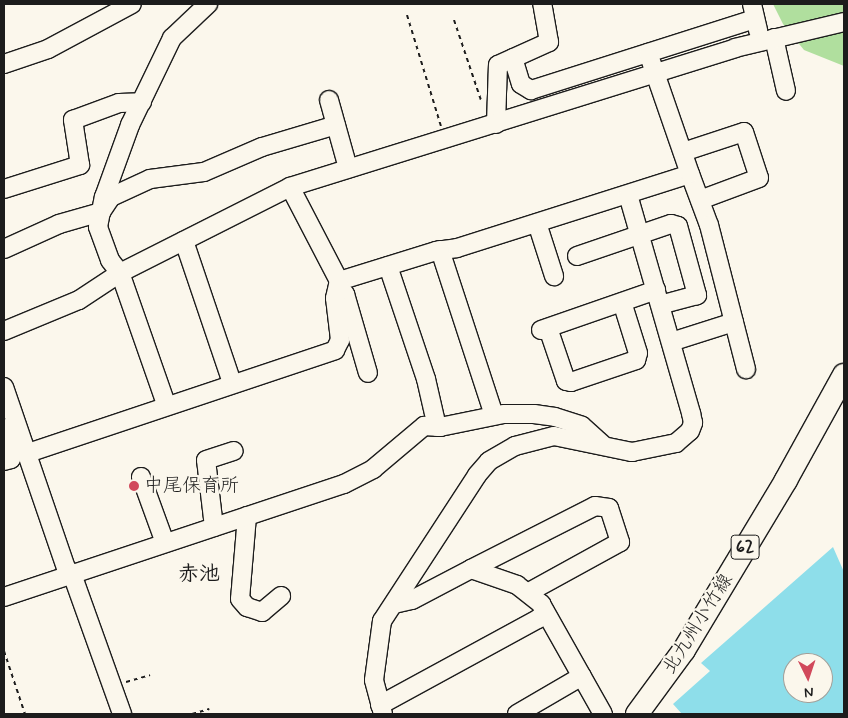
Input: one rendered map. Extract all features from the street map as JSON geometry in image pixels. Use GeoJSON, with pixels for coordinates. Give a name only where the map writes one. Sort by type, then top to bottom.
{"type":"FeatureCollection","features":[{"type":"Feature","properties":{"kind":"main road","name":"北九州小竹線"},"geometry":{"type":"LineString","coordinates":[[637,714],[684,650],[786,480],[844,375]]}},
{"type":"Feature","properties":{"kind":"street"},"geometry":{"type":"LineString","coordinates":[[4,64],[48,49],[104,12],[132,4]]}},
{"type":"Feature","properties":{"kind":"street"},"geometry":{"type":"LineString","coordinates":[[166,404],[120,273],[110,260],[98,227],[101,212],[130,124],[172,38],[208,4]]}},
{"type":"Feature","properties":{"kind":"street"},"geometry":{"type":"LineString","coordinates":[[493,125],[498,65],[549,42],[542,4]]}},
{"type":"Feature","properties":{"kind":"street"},"geometry":{"type":"LineString","coordinates":[[513,58],[521,84],[531,90],[648,53],[754,11],[786,91]]}},
{"type":"Feature","properties":{"kind":"street"},"geometry":{"type":"LineString","coordinates":[[4,331],[78,300],[120,273],[290,186],[767,40],[842,24]]}},
{"type":"Feature","properties":{"kind":"street"},"geometry":{"type":"LineString","coordinates":[[648,53],[700,200],[746,369]]}},
{"type":"Feature","properties":{"kind":"street"},"geometry":{"type":"LineString","coordinates":[[329,100],[348,168]]}},
{"type":"Feature","properties":{"kind":"street"},"geometry":{"type":"LineString","coordinates":[[4,189],[80,165],[73,120],[119,103],[142,102]]}},
{"type":"Feature","properties":{"kind":"street"},"geometry":{"type":"LineString","coordinates":[[4,249],[60,224],[101,212],[112,197],[150,179],[204,172],[262,146],[336,126]]}},
{"type":"Feature","properties":{"kind":"street"},"geometry":{"type":"LineString","coordinates":[[683,152],[744,132],[759,178],[700,200]]}},
{"type":"Feature","properties":{"kind":"street"},"geometry":{"type":"LineString","coordinates":[[338,283],[440,250],[457,248],[690,174]]}},
{"type":"Feature","properties":{"kind":"street"},"geometry":{"type":"LineString","coordinates":[[290,186],[345,294],[368,373]]}},
{"type":"Feature","properties":{"kind":"street"},"geometry":{"type":"LineString","coordinates":[[545,612],[538,619],[381,710],[374,680],[377,642],[382,621],[477,475],[489,461],[515,446],[554,436],[632,452],[652,450],[676,443],[690,431],[693,423],[692,413],[628,195]]}},
{"type":"Feature","properties":{"kind":"street"},"geometry":{"type":"LineString","coordinates":[[537,223],[554,276]]}},
{"type":"Feature","properties":{"kind":"street"},"geometry":{"type":"LineString","coordinates":[[577,256],[671,224],[678,226],[698,288],[697,295],[622,302],[545,329],[566,381],[571,382],[636,360],[638,353],[622,302]]}},
{"type":"Feature","properties":{"kind":"street"},"geometry":{"type":"LineString","coordinates":[[184,241],[232,383]]}},
{"type":"Feature","properties":{"kind":"street"},"geometry":{"type":"LineString","coordinates":[[440,250],[494,415]]}},
{"type":"Feature","properties":{"kind":"street"},"geometry":{"type":"LineString","coordinates":[[388,266],[426,378],[437,427]]}},
{"type":"Feature","properties":{"kind":"street"},"geometry":{"type":"LineString","coordinates":[[28,453],[166,404],[334,350],[340,340],[335,298],[338,283]]}},
{"type":"Feature","properties":{"kind":"street"},"geometry":{"type":"LineString","coordinates":[[671,342],[734,322]]}},
{"type":"Feature","properties":{"kind":"street"},"geometry":{"type":"LineString","coordinates":[[4,387],[66,568],[72,574],[122,714]]}},
{"type":"Feature","properties":{"kind":"street"},"geometry":{"type":"LineString","coordinates":[[4,597],[344,484],[373,469],[424,426],[437,427],[494,415],[555,417],[582,426],[596,436],[604,447]]}},
{"type":"Feature","properties":{"kind":"street"},"geometry":{"type":"LineString","coordinates":[[4,428],[11,451],[10,458],[4,461]]}},
{"type":"Feature","properties":{"kind":"street"},"geometry":{"type":"LineString","coordinates":[[214,527],[206,460],[234,451]]}},
{"type":"Feature","properties":{"kind":"street"},"geometry":{"type":"LineString","coordinates":[[141,477],[164,543]]}},
{"type":"Feature","properties":{"kind":"street"},"geometry":{"type":"LineString","coordinates":[[394,604],[412,600],[595,506],[610,508],[620,542],[529,592]]}},
{"type":"Feature","properties":{"kind":"street"},"geometry":{"type":"LineString","coordinates":[[247,516],[240,599],[247,607],[262,612],[281,596]]}},
{"type":"Feature","properties":{"kind":"street"},"geometry":{"type":"LineString","coordinates":[[471,569],[498,576],[529,592],[545,612],[603,714]]}},
{"type":"Feature","properties":{"kind":"street"},"geometry":{"type":"LineString","coordinates":[[517,714],[582,676]]}},
{"type":"Feature","properties":{"kind":"path"},"geometry":{"type":"LineString","coordinates":[[407,15],[445,140]]}},
{"type":"Feature","properties":{"kind":"path"},"geometry":{"type":"LineString","coordinates":[[454,20],[493,125]]}},
{"type":"Feature","properties":{"kind":"path"},"geometry":{"type":"LineString","coordinates":[[4,651],[24,714]]}},
{"type":"Feature","properties":{"kind":"path"},"geometry":{"type":"LineString","coordinates":[[112,686],[150,675]]}},
{"type":"Feature","properties":{"kind":"path"},"geometry":{"type":"LineString","coordinates":[[192,714],[209,709]]}},
{"type":"Feature","properties":{"kind":"green space"},"geometry":{"type":"Polygon","coordinates":[[[773,4],[844,4],[844,66],[804,50],[783,24],[773,4]]]}},
{"type":"Feature","properties":{"kind":"water"},"geometry":{"type":"Polygon","coordinates":[[[833,547],[844,572],[844,714],[682,714],[673,704],[710,671],[701,663],[833,547]]]}},
{"type":"Feature","properties":{"kind":"place","name":"中尾保育所"},"geometry":{"type":"Point","coordinates":[134,486]}},
{"type":"Feature","properties":{"kind":"district","name":"赤池"},"geometry":{"type":"Point","coordinates":[199,574]}}]}
